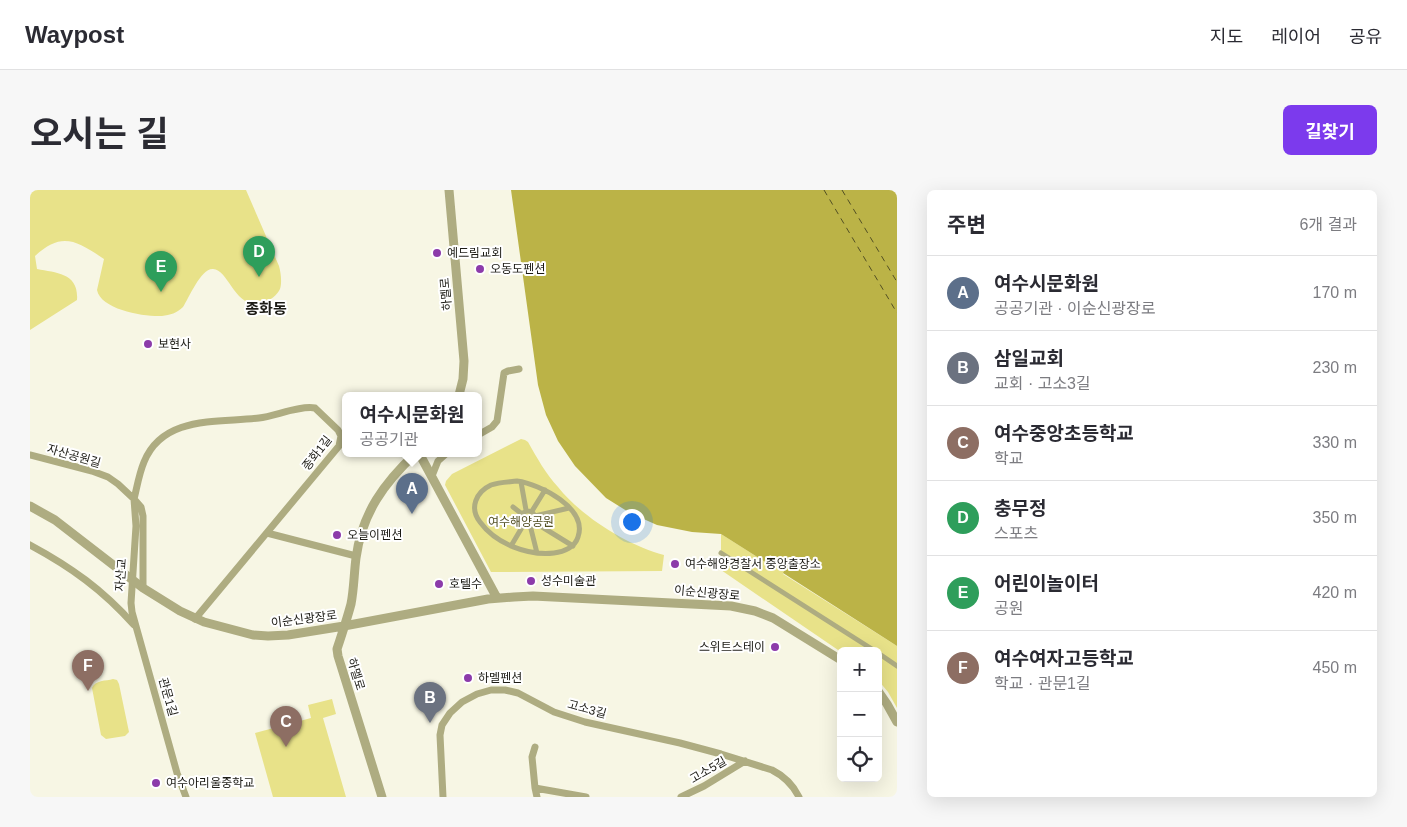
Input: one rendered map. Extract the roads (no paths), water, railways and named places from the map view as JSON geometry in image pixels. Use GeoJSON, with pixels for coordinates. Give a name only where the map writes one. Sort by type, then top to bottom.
{"type":"FeatureCollection","features":[{"type":"Feature","properties":{"kind":"street","name":"하멜로"},"geometry":{"type":"LineString","coordinates":[[449,190],[464,361],[460,392]]}},
{"type":"Feature","properties":{"kind":"street"},"geometry":{"type":"LineString","coordinates":[[482,433],[491,428],[497,421],[504,373],[508,370],[519,369]]}},
{"type":"Feature","properties":{"kind":"street","name":"종화1길"},"geometry":{"type":"LineString","coordinates":[[134,499],[145,458],[160,440],[171,432],[190,425],[207,421],[261,418],[312,407],[338,430],[341,442],[195,618]]}},
{"type":"Feature","properties":{"kind":"street","name":"자산공원길"},"geometry":{"type":"LineString","coordinates":[[30,455],[108,477],[118,484],[140,506],[144,516],[143,588]]}},
{"type":"Feature","properties":{"kind":"street","name":"하멜로"},"geometry":{"type":"LineString","coordinates":[[382,797],[337,649],[351,603],[356,556],[364,525],[377,498],[393,475],[413,457]]}},
{"type":"Feature","properties":{"kind":"street"},"geometry":{"type":"LineString","coordinates":[[420,457],[497,598]]}},
{"type":"Feature","properties":{"kind":"street"},"geometry":{"type":"LineString","coordinates":[[432,476],[438,460],[442,457]]}},
{"type":"Feature","properties":{"kind":"street"},"geometry":{"type":"LineString","coordinates":[[504,482],[521,482],[545,490],[559,498],[577,520],[579,528],[578,537],[573,546],[564,551],[537,553],[512,546],[494,536],[482,526],[476,516],[474,505],[479,494],[489,486],[504,482]]}},
{"type":"Feature","properties":{"kind":"street"},"geometry":{"type":"LineString","coordinates":[[521,482],[537,553]]}},
{"type":"Feature","properties":{"kind":"street"},"geometry":{"type":"LineString","coordinates":[[512,546],[545,490]]}},
{"type":"Feature","properties":{"kind":"street","name":"자산교"},"geometry":{"type":"LineString","coordinates":[[131,603],[136,523],[134,499]]}},
{"type":"Feature","properties":{"kind":"street","name":"이순신광장로"},"geometry":{"type":"LineString","coordinates":[[30,506],[55,520],[143,588],[180,611],[204,622],[253,635],[288,635],[497,598],[533,596],[731,606],[755,611],[773,618],[837,658]]}},
{"type":"Feature","properties":{"kind":"street"},"geometry":{"type":"LineString","coordinates":[[513,507],[573,546]]}},
{"type":"Feature","properties":{"kind":"street"},"geometry":{"type":"LineString","coordinates":[[505,523],[569,508]]}},
{"type":"Feature","properties":{"kind":"street"},"geometry":{"type":"LineString","coordinates":[[266,533],[356,556]]}},
{"type":"Feature","properties":{"kind":"street"},"geometry":{"type":"LineString","coordinates":[[30,545],[59,561],[96,587],[136,627]]}},
{"type":"Feature","properties":{"kind":"street"},"geometry":{"type":"LineString","coordinates":[[721,553],[868,647]]}},
{"type":"Feature","properties":{"kind":"street","name":"관문1길"},"geometry":{"type":"LineString","coordinates":[[131,603],[173,762],[186,797]]}},
{"type":"Feature","properties":{"kind":"street"},"geometry":{"type":"LineString","coordinates":[[882,656],[897,666]]}},
{"type":"Feature","properties":{"kind":"street","name":"고소3길"},"geometry":{"type":"LineString","coordinates":[[443,797],[440,735],[442,725],[450,713],[462,702],[477,694],[491,690],[512,691],[524,695],[554,712],[585,722],[680,743],[772,770],[779,773],[792,787],[798,797]]}},
{"type":"Feature","properties":{"kind":"street"},"geometry":{"type":"LineString","coordinates":[[879,692],[897,722]]}},
{"type":"Feature","properties":{"kind":"street"},"geometry":{"type":"LineString","coordinates":[[535,747],[532,757],[536,797]]}},
{"type":"Feature","properties":{"kind":"street","name":"고소5길"},"geometry":{"type":"LineString","coordinates":[[681,797],[713,781],[745,761]]}},
{"type":"Feature","properties":{"kind":"street"},"geometry":{"type":"LineString","coordinates":[[535,788],[586,797]]}},
{"type":"Feature","properties":{"kind":"place","name":"예드림교회"},"geometry":{"type":"Point","coordinates":[437,253]}},
{"type":"Feature","properties":{"kind":"place","name":"오동도펜션"},"geometry":{"type":"Point","coordinates":[480,269]}},
{"type":"Feature","properties":{"kind":"place","name":"충무정"},"geometry":{"type":"Point","coordinates":[259,277]}},
{"type":"Feature","properties":{"kind":"place","name":"어린이놀이터"},"geometry":{"type":"Point","coordinates":[161,292]}},
{"type":"Feature","properties":{"kind":"place","name":"보현사"},"geometry":{"type":"Point","coordinates":[148,344]}},
{"type":"Feature","properties":{"kind":"place","name":"여수시문화원"},"geometry":{"type":"Point","coordinates":[412,514]}},
{"type":"Feature","properties":{"kind":"place","name":"오늘이펜션"},"geometry":{"type":"Point","coordinates":[337,535]}},
{"type":"Feature","properties":{"kind":"place","name":"여수해양경찰서 중앙출장소"},"geometry":{"type":"Point","coordinates":[675,564]}},
{"type":"Feature","properties":{"kind":"place","name":"성수미술관"},"geometry":{"type":"Point","coordinates":[531,581]}},
{"type":"Feature","properties":{"kind":"place","name":"호텔수"},"geometry":{"type":"Point","coordinates":[439,584]}},
{"type":"Feature","properties":{"kind":"place","name":"스위트스테이"},"geometry":{"type":"Point","coordinates":[775,647]}},
{"type":"Feature","properties":{"kind":"place","name":"하멜펜션"},"geometry":{"type":"Point","coordinates":[468,678]}},
{"type":"Feature","properties":{"kind":"place","name":"여수여자고등학교"},"geometry":{"type":"Point","coordinates":[88,691]}},
{"type":"Feature","properties":{"kind":"place","name":"삼일교회"},"geometry":{"type":"Point","coordinates":[430,723]}},
{"type":"Feature","properties":{"kind":"place","name":"여수중앙초등학교"},"geometry":{"type":"Point","coordinates":[286,747]}},
{"type":"Feature","properties":{"kind":"place","name":"여수아리울중학교"},"geometry":{"type":"Point","coordinates":[156,783]}},
{"type":"Feature","properties":{"kind":"district","name":"종화동"},"geometry":{"type":"Point","coordinates":[266,309]}},
{"type":"Feature","properties":{"kind":"park label","name":"여수해양공원"},"geometry":{"type":"Point","coordinates":[521,522]}}]}
